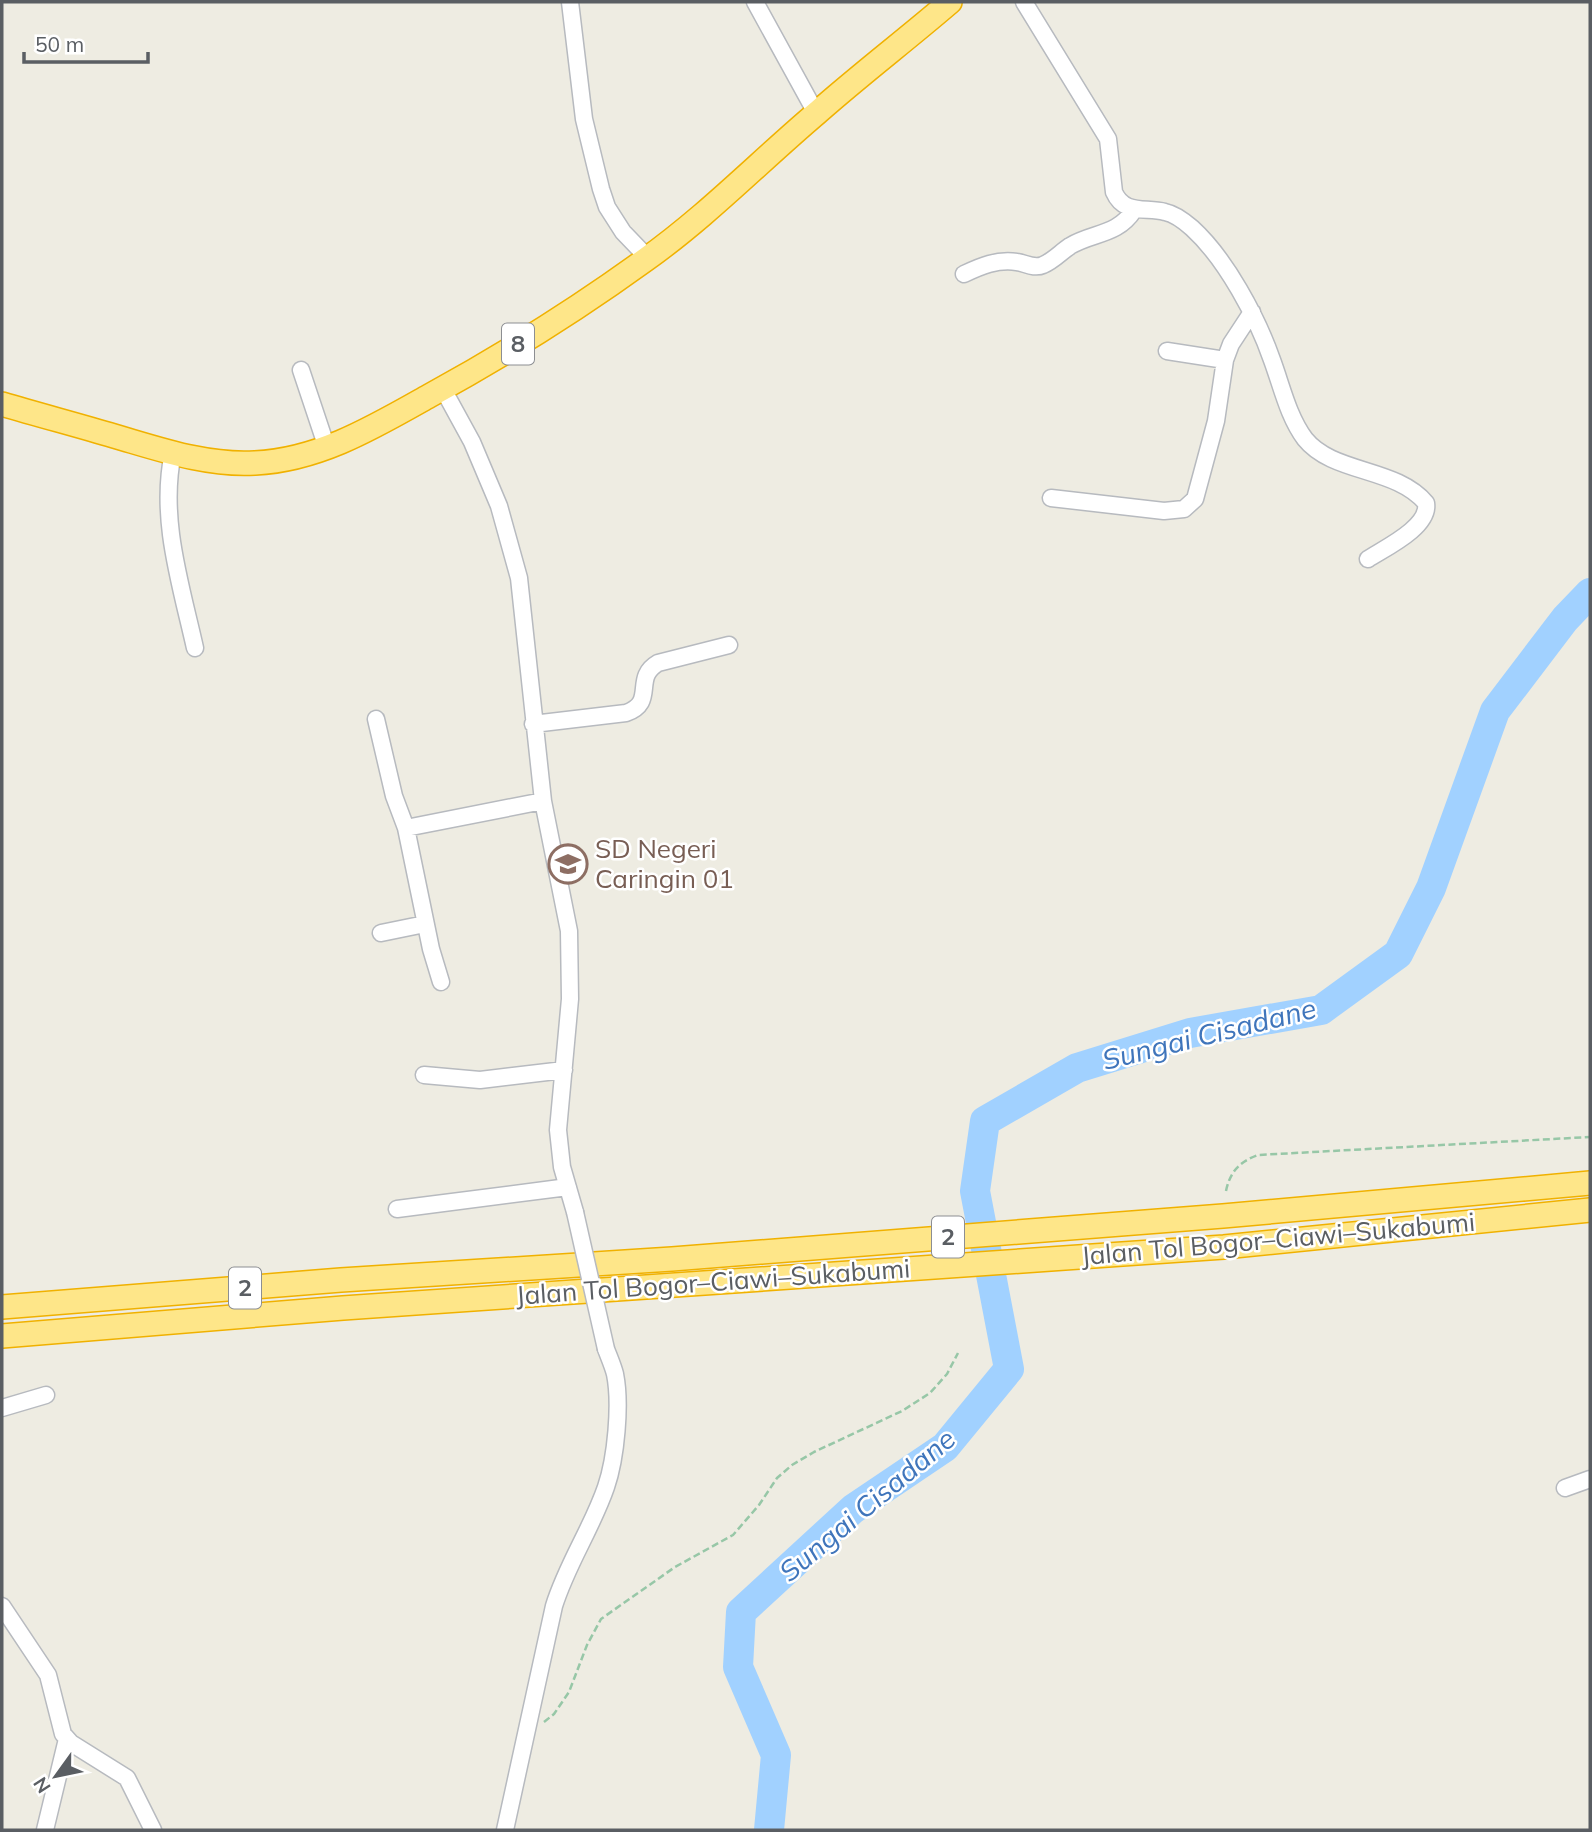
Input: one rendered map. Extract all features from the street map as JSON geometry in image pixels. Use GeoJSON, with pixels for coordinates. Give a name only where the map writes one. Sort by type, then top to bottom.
{"type":"FeatureCollection","features":[{"type":"Feature","properties":{"kind":"highway","name":"8"},"geometry":{"type":"LineString","coordinates":[[2,404],[173,453],[209,460],[254,464],[292,459],[327,448],[443,389],[564,315],[648,258],[950,2]]}},
{"type":"Feature","properties":{"kind":"highway","name":"Jalan Tol Bogor–Ciawi–Sukabumi"},"geometry":{"type":"LineString","coordinates":[[2,1307],[1223,1216],[1590,1183]]}},
{"type":"Feature","properties":{"kind":"highway","name":"Jalan Tol Bogor–Ciawi–Sukabumi"},"geometry":{"type":"LineString","coordinates":[[2,1336],[343,1308],[1224,1247],[1590,1210]]}},
{"type":"Feature","properties":{"kind":"street"},"geometry":{"type":"LineString","coordinates":[[570,2],[584,119],[601,189],[607,207],[623,232],[648,258]]}},
{"type":"Feature","properties":{"kind":"street"},"geometry":{"type":"LineString","coordinates":[[755,2],[816,113]]}},
{"type":"Feature","properties":{"kind":"street"},"geometry":{"type":"LineString","coordinates":[[1024,2],[1108,139],[1116,198],[1135,210],[1167,212],[1189,225],[1224,269],[1252,312],[1291,415],[1311,445],[1331,457],[1407,486],[1426,503],[1425,515],[1418,525],[1367,559]]}},
{"type":"Feature","properties":{"kind":"street"},"geometry":{"type":"LineString","coordinates":[[964,274],[992,262],[1043,265],[1078,242],[1114,229],[1135,210]]}},
{"type":"Feature","properties":{"kind":"street"},"geometry":{"type":"LineString","coordinates":[[1051,498],[1164,511],[1176,511],[1189,506],[1195,499],[1216,421],[1224,360],[1252,312]]}},
{"type":"Feature","properties":{"kind":"street"},"geometry":{"type":"LineString","coordinates":[[1167,351],[1224,360]]}},
{"type":"Feature","properties":{"kind":"street"},"geometry":{"type":"LineString","coordinates":[[302,370],[327,448]]}},
{"type":"Feature","properties":{"kind":"street"},"geometry":{"type":"LineString","coordinates":[[443,389],[472,442],[499,506],[519,578],[543,801],[569,931],[570,999],[558,1130],[562,1167],[615,1376],[614,1454],[606,1487],[564,1577],[554,1606],[505,1830]]}},
{"type":"Feature","properties":{"kind":"street"},"geometry":{"type":"LineString","coordinates":[[173,453],[168,486],[171,538],[195,648]]}},
{"type":"Feature","properties":{"kind":"street"},"geometry":{"type":"LineString","coordinates":[[533,724],[626,713],[637,709],[642,701],[646,674],[650,668],[658,663],[729,645]]}},
{"type":"Feature","properties":{"kind":"street"},"geometry":{"type":"LineString","coordinates":[[376,719],[394,796],[406,828],[425,924],[441,982]]}},
{"type":"Feature","properties":{"kind":"street"},"geometry":{"type":"LineString","coordinates":[[406,828],[543,801]]}},
{"type":"Feature","properties":{"kind":"street"},"geometry":{"type":"LineString","coordinates":[[381,933],[425,924]]}},
{"type":"Feature","properties":{"kind":"street"},"geometry":{"type":"LineString","coordinates":[[424,1075],[480,1080],[564,1070]]}},
{"type":"Feature","properties":{"kind":"street"},"geometry":{"type":"LineString","coordinates":[[397,1209],[568,1187]]}},
{"type":"Feature","properties":{"kind":"street"},"geometry":{"type":"LineString","coordinates":[[2,1408],[46,1395]]}},
{"type":"Feature","properties":{"kind":"street"},"geometry":{"type":"LineString","coordinates":[[1565,1488],[1590,1479]]}},
{"type":"Feature","properties":{"kind":"street"},"geometry":{"type":"LineString","coordinates":[[2,1606],[48,1675],[60,1727],[67,1740],[127,1778],[153,1830]]}},
{"type":"Feature","properties":{"kind":"street"},"geometry":{"type":"LineString","coordinates":[[45,1830],[67,1740]]}},
{"type":"Feature","properties":{"kind":"path"},"geometry":{"type":"LineString","coordinates":[[1226,1191],[1234,1170],[1248,1159],[1258,1156],[1590,1137]]}},
{"type":"Feature","properties":{"kind":"path"},"geometry":{"type":"LineString","coordinates":[[528,1723],[542,1723],[549,1719],[564,1701],[593,1630],[601,1619],[675,1567],[733,1535],[759,1505],[777,1478],[792,1465],[902,1411],[930,1393],[947,1374],[958,1353]]}},
{"type":"Feature","properties":{"kind":"waterway","name":"Sungai Cisadane"},"geometry":{"type":"LineString","coordinates":[[769,1830],[776,1755],[738,1667],[741,1612],[853,1509],[945,1447],[1009,1369],[975,1191],[985,1121],[1077,1068],[1190,1033],[1321,1010],[1398,954],[1431,888],[1495,711],[1565,619],[1590,593]]}},
{"type":"Feature","properties":{"kind":"place","name":"SD Negeri Caringin 01"},"geometry":{"type":"Point","coordinates":[568,864]}}]}
